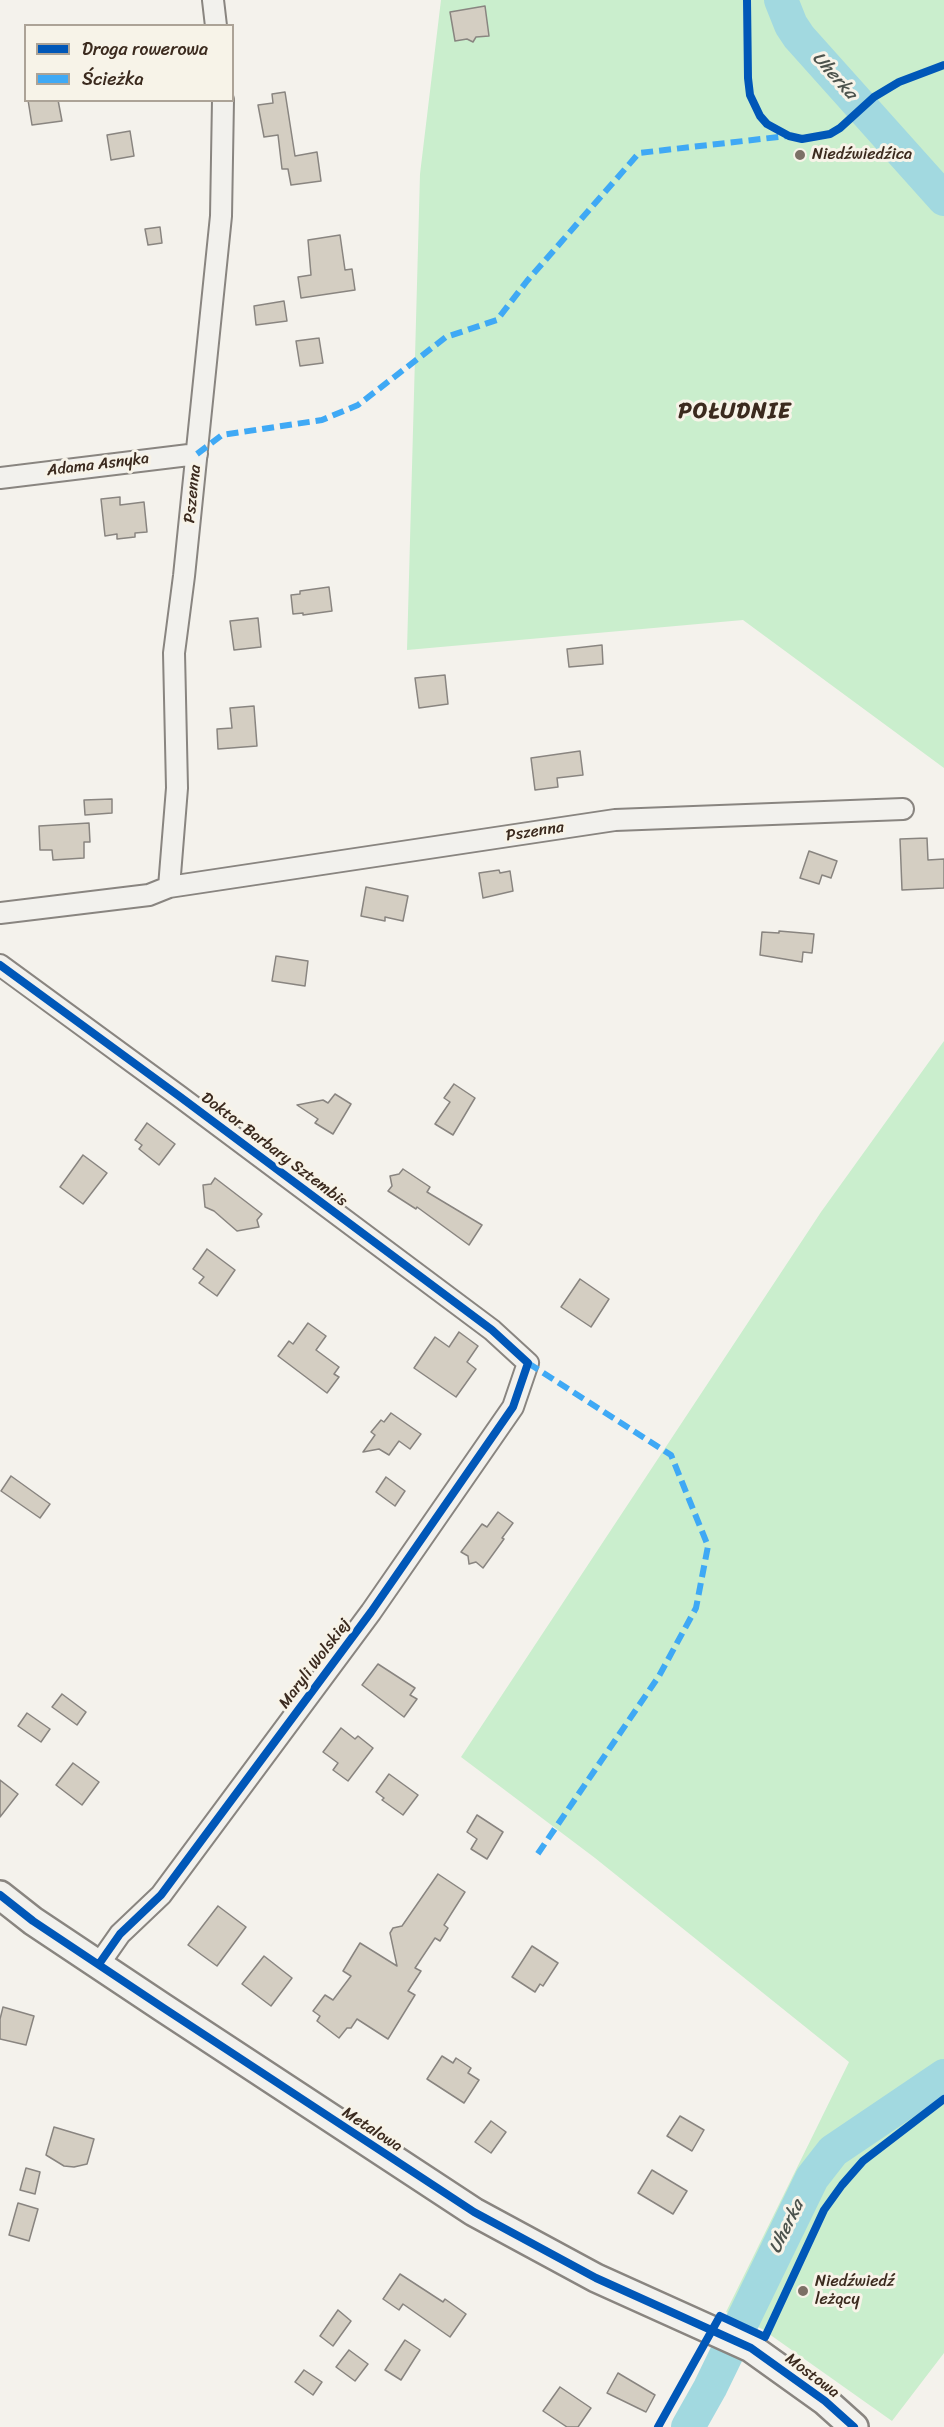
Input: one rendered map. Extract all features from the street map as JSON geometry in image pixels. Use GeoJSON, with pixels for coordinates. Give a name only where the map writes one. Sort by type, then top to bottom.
{"type":"FeatureCollection","features":[{"type":"Feature","properties":{"kind":"street"},"geometry":{"type":"LineString","coordinates":[[213,0],[216,24]]}},
{"type":"Feature","properties":{"kind":"street","name":"Pszenna"},"geometry":{"type":"LineString","coordinates":[[169,887],[177,788],[174,652],[221,216],[223,102]]}},
{"type":"Feature","properties":{"kind":"street","name":"Adama Asnyka"},"geometry":{"type":"LineString","coordinates":[[0,478],[197,454]]}},
{"type":"Feature","properties":{"kind":"street","name":"Pszenna"},"geometry":{"type":"LineString","coordinates":[[0,913],[149,895],[169,887],[615,820],[903,809]]}},
{"type":"Feature","properties":{"kind":"street","name":"Doktor Barbary Sztembis"},"geometry":{"type":"LineString","coordinates":[[0,965],[179,1095],[482,1323],[528,1363]]}},
{"type":"Feature","properties":{"kind":"street","name":"Maryli Wolskiej"},"geometry":{"type":"LineString","coordinates":[[99,1964],[120,1934],[161,1895],[371,1612],[513,1407],[528,1363]]}},
{"type":"Feature","properties":{"kind":"street","name":"Metalowa"},"geometry":{"type":"LineString","coordinates":[[0,1895],[354,2135],[474,2212],[596,2278],[721,2332],[751,2348]]}},
{"type":"Feature","properties":{"kind":"street","name":"Mostowa"},"geometry":{"type":"LineString","coordinates":[[751,2348],[825,2401],[854,2427]]}},
{"type":"Feature","properties":{"kind":"green space"},"geometry":{"type":"Polygon","coordinates":[[[441,0],[944,0],[944,768],[743,620],[407,650],[420,174],[441,0]]]}},
{"type":"Feature","properties":{"kind":"green space"},"geometry":{"type":"Polygon","coordinates":[[[944,1041],[944,2353],[892,2421],[762,2329],[726,2312],[849,2062],[595,1858],[461,1757],[821,1212],[944,1041]]]}},
{"type":"Feature","properties":{"kind":"building"},"geometry":{"type":"Polygon","coordinates":[[[485,6],[489,36],[476,37],[473,42],[467,39],[455,41],[450,12],[485,6]]]}},
{"type":"Feature","properties":{"kind":"building"},"geometry":{"type":"Polygon","coordinates":[[[285,92],[295,156],[317,152],[321,181],[291,185],[288,169],[282,169],[278,135],[264,137],[258,105],[273,103],[272,94],[285,92]]]}},
{"type":"Feature","properties":{"kind":"building"},"geometry":{"type":"Polygon","coordinates":[[[28,102],[58,102],[62,121],[32,125],[28,102]]]}},
{"type":"Feature","properties":{"kind":"building"},"geometry":{"type":"Polygon","coordinates":[[[130,131],[134,156],[111,160],[107,135],[130,131]]]}},
{"type":"Feature","properties":{"kind":"building"},"geometry":{"type":"Polygon","coordinates":[[[160,227],[162,243],[148,245],[145,229],[160,227]]]}},
{"type":"Feature","properties":{"kind":"building"},"geometry":{"type":"Polygon","coordinates":[[[340,235],[345,270],[352,269],[355,290],[301,298],[298,277],[311,275],[308,240],[340,235]]]}},
{"type":"Feature","properties":{"kind":"building"},"geometry":{"type":"Polygon","coordinates":[[[284,301],[287,321],[256,325],[254,306],[284,301]]]}},
{"type":"Feature","properties":{"kind":"building"},"geometry":{"type":"Polygon","coordinates":[[[319,338],[323,363],[300,366],[296,341],[319,338]]]}},
{"type":"Feature","properties":{"kind":"building"},"geometry":{"type":"Polygon","coordinates":[[[120,497],[120,505],[144,502],[147,532],[135,533],[135,537],[117,539],[117,534],[105,536],[101,499],[120,497]]]}},
{"type":"Feature","properties":{"kind":"building"},"geometry":{"type":"Polygon","coordinates":[[[329,587],[332,611],[293,614],[291,595],[300,594],[300,591],[329,587]]]}},
{"type":"Feature","properties":{"kind":"building"},"geometry":{"type":"Polygon","coordinates":[[[258,618],[261,647],[234,650],[230,621],[258,618]]]}},
{"type":"Feature","properties":{"kind":"building"},"geometry":{"type":"Polygon","coordinates":[[[602,645],[603,664],[569,667],[567,649],[602,645]]]}},
{"type":"Feature","properties":{"kind":"building"},"geometry":{"type":"Polygon","coordinates":[[[445,675],[448,704],[419,708],[415,678],[445,675]]]}},
{"type":"Feature","properties":{"kind":"building"},"geometry":{"type":"Polygon","coordinates":[[[254,706],[257,746],[218,749],[217,729],[232,728],[230,708],[254,706]]]}},
{"type":"Feature","properties":{"kind":"building"},"geometry":{"type":"Polygon","coordinates":[[[580,751],[583,775],[557,778],[558,787],[535,790],[531,758],[580,751]]]}},
{"type":"Feature","properties":{"kind":"building"},"geometry":{"type":"Polygon","coordinates":[[[112,799],[112,813],[85,815],[84,800],[112,799]]]}},
{"type":"Feature","properties":{"kind":"building"},"geometry":{"type":"Polygon","coordinates":[[[89,823],[90,842],[84,842],[84,858],[53,860],[52,850],[40,850],[39,826],[89,823]]]}},
{"type":"Feature","properties":{"kind":"building"},"geometry":{"type":"Polygon","coordinates":[[[927,838],[928,860],[944,859],[944,888],[902,890],[900,839],[927,838]]]}},
{"type":"Feature","properties":{"kind":"building"},"geometry":{"type":"Polygon","coordinates":[[[809,851],[837,861],[831,878],[822,875],[819,884],[800,878],[809,851]]]}},
{"type":"Feature","properties":{"kind":"building"},"geometry":{"type":"Polygon","coordinates":[[[499,870],[500,873],[510,871],[513,891],[483,898],[479,873],[499,870]]]}},
{"type":"Feature","properties":{"kind":"building"},"geometry":{"type":"Polygon","coordinates":[[[366,887],[408,896],[403,921],[385,917],[385,921],[361,916],[366,887]]]}},
{"type":"Feature","properties":{"kind":"building"},"geometry":{"type":"Polygon","coordinates":[[[779,931],[814,934],[812,953],[803,952],[802,962],[760,955],[762,932],[779,933],[779,931]]]}},
{"type":"Feature","properties":{"kind":"building"},"geometry":{"type":"Polygon","coordinates":[[[276,956],[308,961],[305,986],[272,981],[276,956]]]}},
{"type":"Feature","properties":{"kind":"building"},"geometry":{"type":"Polygon","coordinates":[[[454,1084],[475,1098],[453,1135],[435,1124],[450,1102],[444,1098],[454,1084]]]}},
{"type":"Feature","properties":{"kind":"building"},"geometry":{"type":"Polygon","coordinates":[[[335,1094],[351,1104],[333,1134],[315,1123],[318,1119],[297,1105],[323,1100],[328,1103],[335,1094]]]}},
{"type":"Feature","properties":{"kind":"building"},"geometry":{"type":"Polygon","coordinates":[[[147,1123],[175,1144],[159,1165],[139,1149],[142,1145],[135,1140],[147,1123]]]}},
{"type":"Feature","properties":{"kind":"building"},"geometry":{"type":"Polygon","coordinates":[[[83,1155],[107,1173],[83,1204],[60,1187],[83,1155]]]}},
{"type":"Feature","properties":{"kind":"building"},"geometry":{"type":"Polygon","coordinates":[[[403,1169],[430,1187],[427,1192],[482,1225],[469,1245],[417,1207],[416,1209],[388,1191],[392,1186],[390,1176],[399,1174],[403,1169]]]}},
{"type":"Feature","properties":{"kind":"building"},"geometry":{"type":"Polygon","coordinates":[[[215,1178],[262,1214],[257,1220],[259,1227],[237,1231],[214,1211],[205,1207],[203,1185],[211,1184],[215,1178]]]}},
{"type":"Feature","properties":{"kind":"building"},"geometry":{"type":"Polygon","coordinates":[[[207,1249],[235,1270],[217,1296],[199,1283],[204,1277],[193,1269],[207,1249]]]}},
{"type":"Feature","properties":{"kind":"building"},"geometry":{"type":"Polygon","coordinates":[[[580,1279],[609,1299],[591,1327],[561,1307],[580,1279]]]}},
{"type":"Feature","properties":{"kind":"building"},"geometry":{"type":"Polygon","coordinates":[[[308,1323],[326,1336],[316,1350],[339,1367],[334,1374],[339,1377],[327,1393],[278,1356],[289,1341],[293,1344],[308,1323]]]}},
{"type":"Feature","properties":{"kind":"building"},"geometry":{"type":"Polygon","coordinates":[[[459,1332],[478,1346],[467,1362],[476,1369],[456,1397],[414,1368],[435,1337],[449,1347],[459,1332]]]}},
{"type":"Feature","properties":{"kind":"building"},"geometry":{"type":"Polygon","coordinates":[[[391,1413],[421,1434],[410,1449],[399,1441],[389,1455],[379,1449],[363,1452],[375,1435],[371,1432],[381,1420],[384,1422],[391,1413]]]}},
{"type":"Feature","properties":{"kind":"building"},"geometry":{"type":"Polygon","coordinates":[[[11,1476],[50,1504],[40,1518],[1,1491],[11,1476]]]}},
{"type":"Feature","properties":{"kind":"building"},"geometry":{"type":"Polygon","coordinates":[[[386,1477],[405,1491],[395,1506],[376,1492],[386,1477]]]}},
{"type":"Feature","properties":{"kind":"building"},"geometry":{"type":"Polygon","coordinates":[[[498,1512],[513,1523],[483,1568],[476,1562],[469,1564],[468,1556],[461,1552],[482,1524],[487,1527],[498,1512]]]}},
{"type":"Feature","properties":{"kind":"building"},"geometry":{"type":"Polygon","coordinates":[[[378,1664],[415,1688],[410,1695],[417,1699],[404,1717],[362,1685],[378,1664]]]}},
{"type":"Feature","properties":{"kind":"building"},"geometry":{"type":"Polygon","coordinates":[[[62,1694],[86,1712],[77,1725],[52,1707],[62,1694]]]}},
{"type":"Feature","properties":{"kind":"building"},"geometry":{"type":"Polygon","coordinates":[[[27,1713],[50,1729],[41,1742],[18,1726],[27,1713]]]}},
{"type":"Feature","properties":{"kind":"building"},"geometry":{"type":"Polygon","coordinates":[[[341,1728],[355,1739],[358,1736],[373,1748],[348,1781],[333,1770],[338,1763],[323,1752],[341,1728]]]}},
{"type":"Feature","properties":{"kind":"building"},"geometry":{"type":"Polygon","coordinates":[[[73,1763],[99,1782],[82,1805],[56,1785],[73,1763]]]}},
{"type":"Feature","properties":{"kind":"building"},"geometry":{"type":"Polygon","coordinates":[[[389,1774],[418,1795],[403,1815],[382,1800],[384,1798],[376,1792],[389,1774]]]}},
{"type":"Feature","properties":{"kind":"building"},"geometry":{"type":"Polygon","coordinates":[[[0,1780],[18,1794],[0,1817],[0,1780]]]}},
{"type":"Feature","properties":{"kind":"building"},"geometry":{"type":"Polygon","coordinates":[[[477,1815],[503,1832],[487,1859],[471,1849],[477,1839],[467,1832],[477,1815]]]}},
{"type":"Feature","properties":{"kind":"building"},"geometry":{"type":"Polygon","coordinates":[[[438,1874],[465,1892],[444,1925],[448,1928],[440,1941],[435,1938],[415,1968],[421,1971],[408,1991],[415,1995],[388,2039],[357,2019],[351,2028],[347,2028],[339,2038],[317,2021],[320,2016],[313,2011],[325,1995],[333,2000],[351,1976],[343,1971],[360,1943],[397,1966],[390,1933],[393,1928],[402,1926],[438,1874]]]}},
{"type":"Feature","properties":{"kind":"building"},"geometry":{"type":"Polygon","coordinates":[[[218,1906],[246,1927],[217,1966],[188,1945],[218,1906]]]}},
{"type":"Feature","properties":{"kind":"building"},"geometry":{"type":"Polygon","coordinates":[[[532,1946],[558,1963],[543,1986],[540,1984],[535,1992],[512,1977],[532,1946]]]}},
{"type":"Feature","properties":{"kind":"building"},"geometry":{"type":"Polygon","coordinates":[[[264,1956],[292,1978],[271,2006],[242,1984],[264,1956]]]}},
{"type":"Feature","properties":{"kind":"building"},"geometry":{"type":"Polygon","coordinates":[[[3,2007],[34,2016],[26,2045],[0,2039],[0,2019],[3,2007]]]}},
{"type":"Feature","properties":{"kind":"building"},"geometry":{"type":"Polygon","coordinates":[[[442,2056],[453,2063],[456,2058],[471,2068],[468,2073],[479,2080],[464,2103],[427,2079],[442,2056]]]}},
{"type":"Feature","properties":{"kind":"building"},"geometry":{"type":"Polygon","coordinates":[[[680,2116],[704,2130],[692,2151],[667,2136],[680,2116]]]}},
{"type":"Feature","properties":{"kind":"building"},"geometry":{"type":"Polygon","coordinates":[[[491,2121],[506,2132],[491,2153],[475,2142],[491,2121]]]}},
{"type":"Feature","properties":{"kind":"building"},"geometry":{"type":"Polygon","coordinates":[[[54,2127],[94,2139],[87,2164],[74,2167],[64,2166],[46,2155],[54,2127]]]}},
{"type":"Feature","properties":{"kind":"building"},"geometry":{"type":"Polygon","coordinates":[[[26,2168],[40,2172],[35,2194],[20,2190],[26,2168]]]}},
{"type":"Feature","properties":{"kind":"building"},"geometry":{"type":"Polygon","coordinates":[[[652,2170],[687,2191],[673,2214],[638,2193],[652,2170]]]}},
{"type":"Feature","properties":{"kind":"building"},"geometry":{"type":"Polygon","coordinates":[[[18,2203],[38,2209],[29,2241],[9,2235],[18,2203]]]}},
{"type":"Feature","properties":{"kind":"building"},"geometry":{"type":"Polygon","coordinates":[[[400,2274],[443,2302],[445,2299],[466,2314],[450,2337],[403,2304],[399,2310],[383,2299],[400,2274]]]}},
{"type":"Feature","properties":{"kind":"building"},"geometry":{"type":"Polygon","coordinates":[[[338,2310],[351,2321],[333,2346],[320,2336],[338,2310]]]}},
{"type":"Feature","properties":{"kind":"building"},"geometry":{"type":"Polygon","coordinates":[[[405,2340],[420,2350],[401,2380],[385,2370],[405,2340]]]}},
{"type":"Feature","properties":{"kind":"building"},"geometry":{"type":"Polygon","coordinates":[[[349,2350],[368,2364],[355,2381],[336,2367],[349,2350]]]}},
{"type":"Feature","properties":{"kind":"building"},"geometry":{"type":"Polygon","coordinates":[[[304,2370],[322,2382],[313,2395],[295,2382],[304,2370]]]}},
{"type":"Feature","properties":{"kind":"building"},"geometry":{"type":"Polygon","coordinates":[[[618,2373],[655,2395],[646,2412],[607,2393],[618,2373]]]}},
{"type":"Feature","properties":{"kind":"building"},"geometry":{"type":"Polygon","coordinates":[[[560,2387],[591,2408],[578,2427],[567,2427],[543,2411],[560,2387]]]}},
{"type":"Feature","properties":{"kind":"waterway","name":"Uherka"},"geometry":{"type":"LineString","coordinates":[[781,0],[791,25],[799,37],[944,199]]}},
{"type":"Feature","properties":{"kind":"waterway","name":"Uherka"},"geometry":{"type":"LineString","coordinates":[[688,2427],[710,2388],[812,2178],[833,2151],[944,2076]]}},
{"type":"Feature","properties":{"kind":"marked path"},"geometry":{"type":"LineString","coordinates":[[197,454],[222,435],[322,420],[358,405],[446,337],[497,320],[527,281],[639,153],[787,136]]}},
{"type":"Feature","properties":{"kind":"marked path"},"geometry":{"type":"LineString","coordinates":[[528,1363],[671,1455],[708,1546],[696,1608],[659,1676],[537,1855]]}},
{"type":"Feature","properties":{"kind":"cycle path"},"geometry":{"type":"LineString","coordinates":[[747,0],[750,95],[760,116],[767,124],[789,136],[802,139],[830,134],[840,128],[874,97],[899,82],[944,65]]}},
{"type":"Feature","properties":{"kind":"cycle path"},"geometry":{"type":"LineString","coordinates":[[0,965],[492,1330],[528,1363],[513,1407],[371,1612],[161,1895],[120,1934],[99,1964]]}},
{"type":"Feature","properties":{"kind":"cycle path"},"geometry":{"type":"LineString","coordinates":[[0,1895],[33,1921],[474,2212],[596,2278],[751,2348],[825,2401],[854,2427]]}},
{"type":"Feature","properties":{"kind":"cycle path"},"geometry":{"type":"LineString","coordinates":[[658,2427],[720,2316],[765,2337],[824,2210],[842,2185],[863,2161],[944,2099]]}},
{"type":"Feature","properties":{"kind":"place","name":"Niedźwiedźica"},"geometry":{"type":"Point","coordinates":[800,155]}},
{"type":"Feature","properties":{"kind":"place","name":"Niedźwiedź leżący"},"geometry":{"type":"Point","coordinates":[803,2291]}},
{"type":"Feature","properties":{"kind":"district","name":"POŁUDNIE"},"geometry":{"type":"Point","coordinates":[735,412]}}]}
